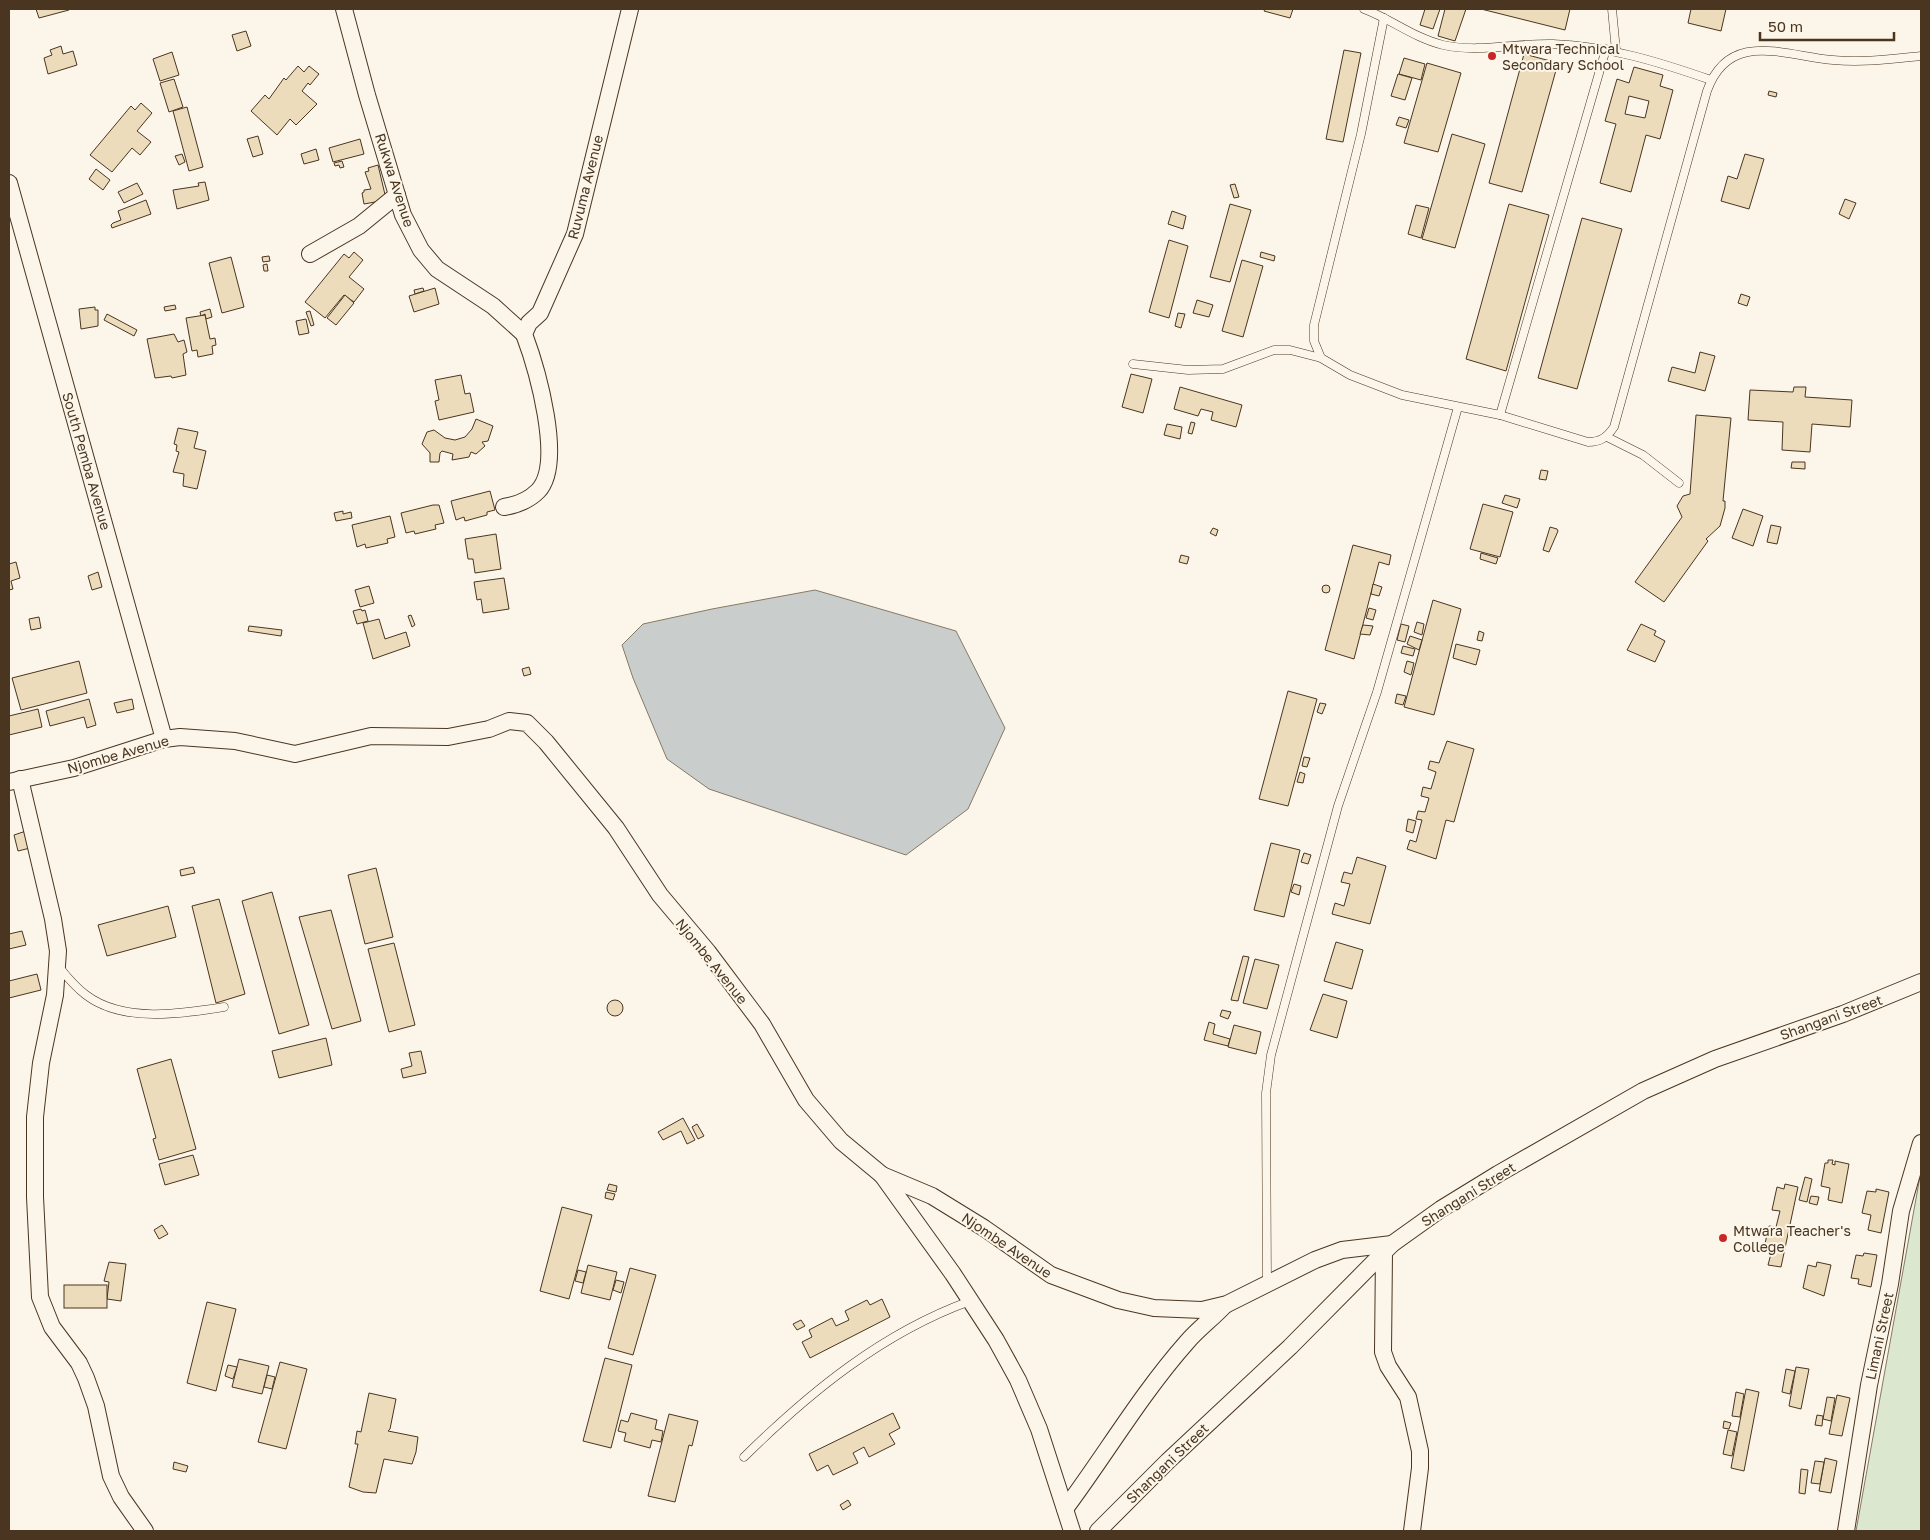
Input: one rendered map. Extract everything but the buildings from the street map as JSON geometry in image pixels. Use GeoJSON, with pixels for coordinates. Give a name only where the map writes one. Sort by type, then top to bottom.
{"type":"FeatureCollection","features":[{"type":"Feature","properties":{"kind":"street","name":"Rukwa Avenue"},"geometry":{"type":"LineString","coordinates":[[344,9],[403,215],[421,250],[437,269],[493,306],[524,334]]}},
{"type":"Feature","properties":{"kind":"street","name":"Ruvuma Avenue"},"geometry":{"type":"LineString","coordinates":[[524,334],[529,323],[540,313],[575,234],[630,9]]}},
{"type":"Feature","properties":{"kind":"street","name":"South Pemba Avenue"},"geometry":{"type":"LineString","coordinates":[[9,183],[164,739]]}},
{"type":"Feature","properties":{"kind":"street"},"geometry":{"type":"LineString","coordinates":[[310,254],[359,226],[397,196]]}},
{"type":"Feature","properties":{"kind":"street"},"geometry":{"type":"LineString","coordinates":[[504,507],[524,502],[539,490],[545,480],[548,463],[549,429],[544,396],[524,334]]}},
{"type":"Feature","properties":{"kind":"street","name":"Njombe Avenue"},"geometry":{"type":"LineString","coordinates":[[14,780],[74,768],[164,739],[180,737],[235,741],[296,754],[371,736],[448,737],[489,729],[509,721],[527,723],[546,742],[616,828],[660,895],[708,952],[762,1024],[795,1086],[841,1141],[882,1175],[932,1196],[984,1228],[1039,1268],[1062,1280],[1118,1300],[1154,1308],[1202,1310],[1227,1304],[1314,1260],[1342,1250],[1388,1248]]}},
{"type":"Feature","properties":{"kind":"street"},"geometry":{"type":"LineString","coordinates":[[14,780],[56,935],[58,966],[41,1063],[35,1117],[35,1197],[40,1297],[52,1327],[79,1363],[86,1378],[96,1406],[111,1476],[121,1497],[145,1531]]}},
{"type":"Feature","properties":{"kind":"street","name":"Shangani Street"},"geometry":{"type":"LineString","coordinates":[[1098,1531],[1168,1461],[1290,1346],[1388,1248],[1441,1210],[1498,1174],[1643,1091],[1715,1058],[1843,1014],[1921,982]]}},
{"type":"Feature","properties":{"kind":"street","name":"Limani Street"},"geometry":{"type":"LineString","coordinates":[[1846,1531],[1869,1385],[1890,1284],[1901,1211],[1921,1143]]}},
{"type":"Feature","properties":{"kind":"street"},"geometry":{"type":"LineString","coordinates":[[882,1175],[929,1239],[970,1301],[1018,1380],[1039,1429],[1072,1531]]}},
{"type":"Feature","properties":{"kind":"street"},"geometry":{"type":"LineString","coordinates":[[1388,1248],[1383,1352],[1388,1366],[1408,1398],[1420,1451],[1420,1468],[1412,1531]]}},
{"type":"Feature","properties":{"kind":"street"},"geometry":{"type":"LineString","coordinates":[[1065,1509],[1114,1438],[1167,1367],[1188,1341],[1227,1304]]}},
{"type":"Feature","properties":{"kind":"lane"},"geometry":{"type":"LineString","coordinates":[[1612,9],[1616,51]]}},
{"type":"Feature","properties":{"kind":"lane"},"geometry":{"type":"LineString","coordinates":[[1368,10],[1414,35],[1444,45],[1478,48],[1518,44],[1554,44],[1606,49],[1651,60],[1711,80]]}},
{"type":"Feature","properties":{"kind":"lane"},"geometry":{"type":"LineString","coordinates":[[1321,358],[1314,340],[1314,325],[1362,134],[1384,18]]}},
{"type":"Feature","properties":{"kind":"lane"},"geometry":{"type":"LineString","coordinates":[[1500,415],[1606,49]]}},
{"type":"Feature","properties":{"kind":"lane"},"geometry":{"type":"LineString","coordinates":[[1133,364],[1188,370],[1223,369],[1274,350],[1290,350],[1321,358],[1350,374],[1402,395],[1500,415],[1588,442],[1597,442],[1607,437],[1616,418],[1711,80],[1726,62],[1747,52],[1759,50],[1832,60],[1887,60],[1921,56]]}},
{"type":"Feature","properties":{"kind":"lane"},"geometry":{"type":"LineString","coordinates":[[1267,1284],[1266,1092],[1271,1055],[1338,806],[1377,692],[1458,407]]}},
{"type":"Feature","properties":{"kind":"lane"},"geometry":{"type":"LineString","coordinates":[[1607,437],[1643,455],[1679,483]]}},
{"type":"Feature","properties":{"kind":"lane"},"geometry":{"type":"LineString","coordinates":[[58,966],[86,995],[123,1011],[160,1013],[198,1012],[224,1007]]}},
{"type":"Feature","properties":{"kind":"lane"},"geometry":{"type":"LineString","coordinates":[[744,1457],[810,1396],[874,1349],[913,1325],[970,1301]]}},
{"type":"Feature","properties":{"kind":"green space"},"geometry":{"type":"Polygon","coordinates":[[[1921,1171],[1921,1531],[1856,1531],[1921,1171]]]}},
{"type":"Feature","properties":{"kind":"shaded area"},"geometry":{"type":"Polygon","coordinates":[[[815,590],[956,631],[1005,728],[968,809],[906,855],[709,789],[667,759],[633,678],[622,645],[643,624],[815,590]]]}},
{"type":"Feature","properties":{"kind":"place","name":"Mtwara Technical Secondary School"},"geometry":{"type":"Point","coordinates":[1492,56]}},
{"type":"Feature","properties":{"kind":"place","name":"Mtwara Teacher's College"},"geometry":{"type":"Point","coordinates":[1723,1238]}}]}
